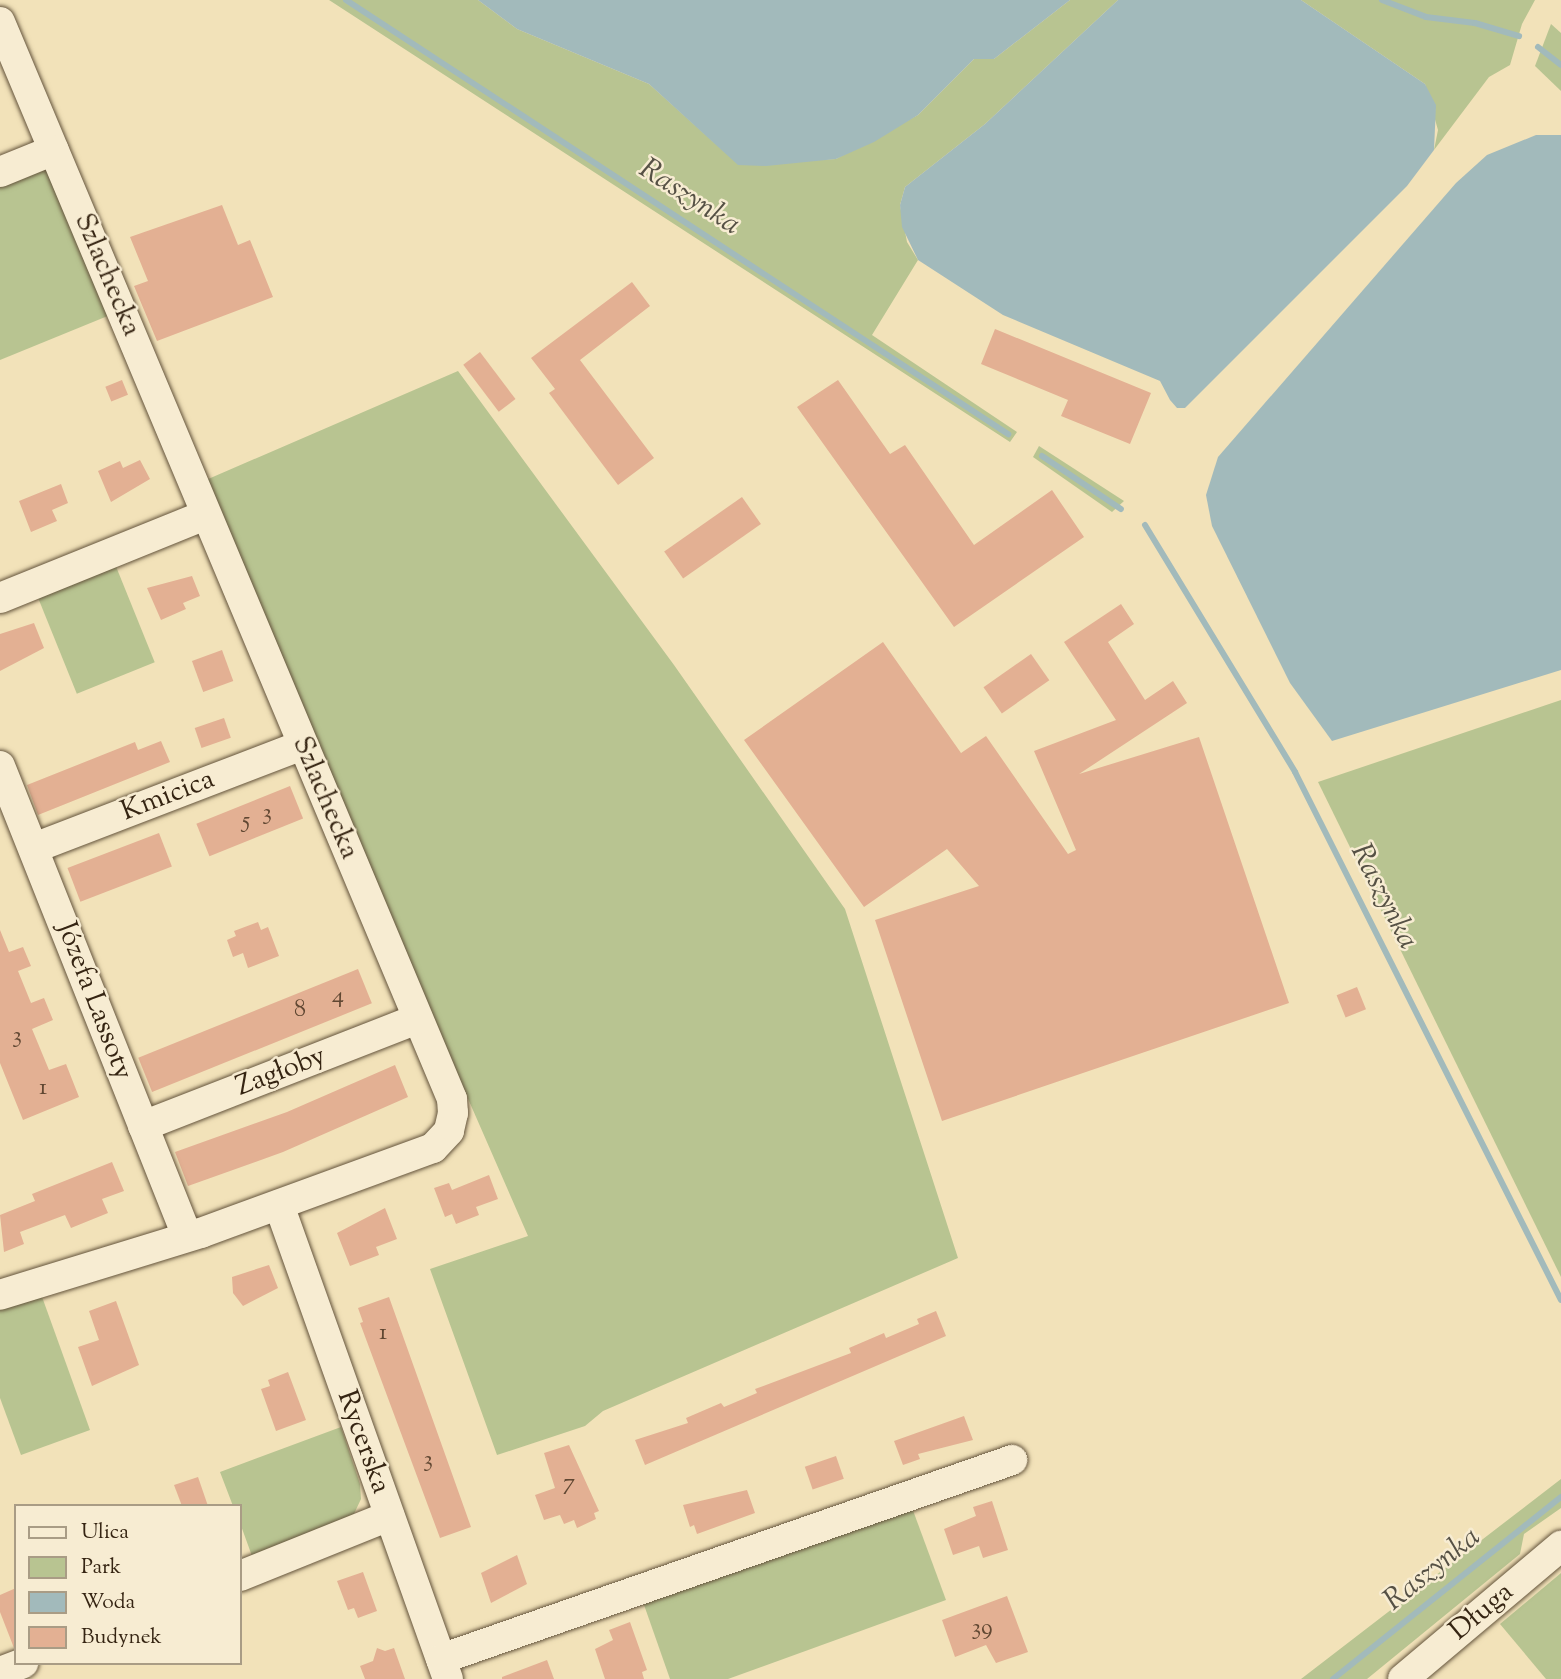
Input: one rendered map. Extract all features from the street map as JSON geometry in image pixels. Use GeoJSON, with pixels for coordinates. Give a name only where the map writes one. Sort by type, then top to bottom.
{"type":"FeatureCollection","features":[{"type":"Feature","properties":{"kind":"street","name":"Szlachecka"},"geometry":{"type":"LineString","coordinates":[[0,22],[452,1099],[449,1132],[433,1149],[279,1205],[0,1295]]}},
{"type":"Feature","properties":{"kind":"street"},"geometry":{"type":"LineString","coordinates":[[0,172],[54,150]]}},
{"type":"Feature","properties":{"kind":"street"},"geometry":{"type":"LineString","coordinates":[[0,598],[205,515]]}},
{"type":"Feature","properties":{"kind":"street","name":"Kmicica"},"geometry":{"type":"LineString","coordinates":[[34,848],[302,745]]}},
{"type":"Feature","properties":{"kind":"street","name":"Józefa Lassoty"},"geometry":{"type":"LineString","coordinates":[[0,766],[187,1236]]}},
{"type":"Feature","properties":{"kind":"street","name":"Zagłoby"},"geometry":{"type":"LineString","coordinates":[[143,1126],[418,1019]]}},
{"type":"Feature","properties":{"kind":"street","name":"Rycerska"},"geometry":{"type":"LineString","coordinates":[[279,1205],[444,1669]]}},
{"type":"Feature","properties":{"kind":"street"},"geometry":{"type":"LineString","coordinates":[[444,1669],[1012,1460]]}},
{"type":"Feature","properties":{"kind":"street"},"geometry":{"type":"LineString","coordinates":[[242,1575],[389,1516]]}},
{"type":"Feature","properties":{"kind":"street","name":"Długa"},"geometry":{"type":"LineString","coordinates":[[1403,1679],[1561,1546]]}},
{"type":"Feature","properties":{"kind":"street"},"geometry":{"type":"LineString","coordinates":[[0,1672],[18,1665]]}},
{"type":"Feature","properties":{"kind":"green space"},"geometry":{"type":"Polygon","coordinates":[[[329,0],[478,0],[517,29],[649,84],[738,164],[836,159],[918,115],[974,59],[994,59],[1070,0],[1118,0],[985,124],[905,187],[900,205],[907,242],[918,260],[872,335],[1017,432],[1010,442],[329,0]]]}},
{"type":"Feature","properties":{"kind":"green space"},"geometry":{"type":"Polygon","coordinates":[[[1301,0],[1535,0],[1522,24],[1510,65],[1489,77],[1434,150],[1438,130],[1425,84],[1301,0]]]}},
{"type":"Feature","properties":{"kind":"green space"},"geometry":{"type":"Polygon","coordinates":[[[1551,24],[1561,33],[1561,91],[1535,66],[1551,24]]]}},
{"type":"Feature","properties":{"kind":"green space"},"geometry":{"type":"Polygon","coordinates":[[[45,163],[115,313],[0,360],[0,177],[45,163]]]}},
{"type":"Feature","properties":{"kind":"green space"},"geometry":{"type":"Polygon","coordinates":[[[458,371],[674,665],[845,909],[958,1258],[603,1411],[585,1426],[497,1455],[430,1269],[528,1236],[199,483],[458,371]]]}},
{"type":"Feature","properties":{"kind":"green space"},"geometry":{"type":"Polygon","coordinates":[[[1039,446],[1124,501],[1112,512],[1033,457],[1039,446]]]}},
{"type":"Feature","properties":{"kind":"green space"},"geometry":{"type":"Polygon","coordinates":[[[115,564],[155,662],[77,694],[37,595],[115,564]]]}},
{"type":"Feature","properties":{"kind":"green space"},"geometry":{"type":"Polygon","coordinates":[[[1561,700],[1561,1277],[1318,782],[1561,700]]]}},
{"type":"Feature","properties":{"kind":"green space"},"geometry":{"type":"Polygon","coordinates":[[[41,1294],[90,1430],[21,1455],[0,1398],[0,1309],[41,1294]]]}},
{"type":"Feature","properties":{"kind":"green space"},"geometry":{"type":"Polygon","coordinates":[[[341,1427],[360,1484],[361,1499],[353,1516],[252,1556],[242,1528],[242,1504],[232,1504],[220,1472],[341,1427]]]}},
{"type":"Feature","properties":{"kind":"green space"},"geometry":{"type":"Polygon","coordinates":[[[1561,1479],[1561,1508],[1524,1534],[1520,1554],[1367,1679],[1301,1679],[1561,1479]]]}},
{"type":"Feature","properties":{"kind":"green space"},"geometry":{"type":"Polygon","coordinates":[[[911,1505],[946,1600],[728,1679],[670,1679],[643,1602],[911,1505]]]}},
{"type":"Feature","properties":{"kind":"green space"},"geometry":{"type":"Polygon","coordinates":[[[1561,1573],[1561,1679],[1546,1679],[1500,1624],[1561,1573]]]}},
{"type":"Feature","properties":{"kind":"water"},"geometry":{"type":"Polygon","coordinates":[[[478,0],[1070,0],[994,59],[974,59],[918,115],[874,142],[836,159],[766,166],[738,165],[649,84],[517,29],[478,0]]]}},
{"type":"Feature","properties":{"kind":"water"},"geometry":{"type":"Polygon","coordinates":[[[1118,0],[1301,0],[1425,84],[1436,105],[1434,150],[1407,186],[1185,408],[1177,408],[1160,381],[1003,315],[918,260],[902,227],[900,205],[905,187],[985,124],[1118,0]]]}},
{"type":"Feature","properties":{"kind":"water"},"geometry":{"type":"Polygon","coordinates":[[[1536,135],[1561,135],[1561,670],[1332,741],[1290,683],[1212,526],[1206,495],[1218,457],[1456,183],[1487,155],[1536,135]]]}},
{"type":"Feature","properties":{"kind":"building"},"geometry":{"type":"Polygon","coordinates":[[[222,205],[238,245],[250,240],[273,297],[157,341],[134,286],[148,281],[130,237],[222,205]]]}},
{"type":"Feature","properties":{"kind":"building"},"geometry":{"type":"Polygon","coordinates":[[[632,282],[650,306],[580,360],[654,458],[618,485],[549,393],[555,389],[531,358],[632,282]]]}},
{"type":"Feature","properties":{"kind":"building"},"geometry":{"type":"Polygon","coordinates":[[[995,329],[1151,393],[1130,444],[1061,416],[1068,400],[981,364],[995,329]]]}},
{"type":"Feature","properties":{"kind":"building"},"geometry":{"type":"Polygon","coordinates":[[[480,352],[516,399],[499,412],[463,365],[480,352]]]}},
{"type":"Feature","properties":{"kind":"building"},"geometry":{"type":"Polygon","coordinates":[[[122,380],[128,395],[111,402],[105,387],[122,380]]]}},
{"type":"Feature","properties":{"kind":"building"},"geometry":{"type":"Polygon","coordinates":[[[838,380],[890,454],[905,445],[974,545],[1052,490],[1084,537],[954,627],[797,407],[838,380]]]}},
{"type":"Feature","properties":{"kind":"building"},"geometry":{"type":"Polygon","coordinates":[[[140,460],[150,479],[111,502],[98,471],[120,461],[123,468],[140,460]]]}},
{"type":"Feature","properties":{"kind":"building"},"geometry":{"type":"Polygon","coordinates":[[[61,484],[68,503],[52,510],[57,521],[31,532],[19,501],[61,484]]]}},
{"type":"Feature","properties":{"kind":"building"},"geometry":{"type":"Polygon","coordinates":[[[742,497],[761,524],[683,579],[664,551],[742,497]]]}},
{"type":"Feature","properties":{"kind":"building"},"geometry":{"type":"Polygon","coordinates":[[[192,576],[200,596],[183,603],[186,609],[161,620],[147,588],[192,576]]]}},
{"type":"Feature","properties":{"kind":"building"},"geometry":{"type":"Polygon","coordinates":[[[1121,604],[1134,624],[1108,642],[1145,700],[1173,681],[1187,703],[1079,774],[1199,737],[1289,1003],[942,1121],[875,920],[979,886],[947,849],[864,907],[744,740],[883,642],[961,753],[986,736],[1068,854],[1076,850],[1034,751],[1116,720],[1064,642],[1121,604]]]}},
{"type":"Feature","properties":{"kind":"building"},"geometry":{"type":"Polygon","coordinates":[[[34,623],[44,648],[0,671],[0,634],[34,623]]]}},
{"type":"Feature","properties":{"kind":"building"},"geometry":{"type":"Polygon","coordinates":[[[222,650],[233,681],[203,692],[192,661],[222,650]]]}},
{"type":"Feature","properties":{"kind":"building"},"geometry":{"type":"Polygon","coordinates":[[[1031,654],[1049,680],[1002,713],[983,687],[1031,654]]]}},
{"type":"Feature","properties":{"kind":"building"},"geometry":{"type":"Polygon","coordinates":[[[224,718],[231,738],[202,748],[195,728],[224,718]]]}},
{"type":"Feature","properties":{"kind":"building"},"geometry":{"type":"Polygon","coordinates":[[[161,741],[170,762],[38,815],[27,785],[135,742],[138,750],[161,741]]]}},
{"type":"Feature","properties":{"kind":"building"},"geometry":{"type":"Polygon","coordinates":[[[290,786],[303,818],[209,856],[196,824],[290,786]]]}},
{"type":"Feature","properties":{"kind":"building"},"geometry":{"type":"Polygon","coordinates":[[[159,833],[172,867],[80,902],[68,868],[159,833]]]}},
{"type":"Feature","properties":{"kind":"building"},"geometry":{"type":"Polygon","coordinates":[[[258,922],[261,930],[268,927],[279,956],[248,968],[243,953],[233,957],[227,940],[236,936],[234,931],[258,922]]]}},
{"type":"Feature","properties":{"kind":"building"},"geometry":{"type":"Polygon","coordinates":[[[0,930],[9,952],[23,947],[31,966],[18,971],[31,1003],[44,998],[53,1020],[32,1029],[49,1070],[66,1064],[79,1097],[23,1120],[0,1063],[0,930]]]}},
{"type":"Feature","properties":{"kind":"building"},"geometry":{"type":"Polygon","coordinates":[[[358,969],[372,1003],[152,1092],[138,1058],[358,969]]]}},
{"type":"Feature","properties":{"kind":"building"},"geometry":{"type":"Polygon","coordinates":[[[1357,987],[1366,1009],[1346,1017],[1337,995],[1357,987]]]}},
{"type":"Feature","properties":{"kind":"building"},"geometry":{"type":"Polygon","coordinates":[[[395,1065],[408,1097],[283,1152],[188,1186],[175,1152],[287,1112],[395,1065]]]}},
{"type":"Feature","properties":{"kind":"building"},"geometry":{"type":"Polygon","coordinates":[[[112,1162],[124,1191],[102,1199],[108,1213],[71,1228],[65,1215],[20,1232],[24,1244],[4,1252],[0,1215],[35,1201],[32,1194],[112,1162]]]}},
{"type":"Feature","properties":{"kind":"building"},"geometry":{"type":"Polygon","coordinates":[[[489,1175],[498,1199],[476,1207],[479,1215],[456,1224],[452,1214],[445,1217],[434,1188],[449,1183],[452,1190],[489,1175]]]}},
{"type":"Feature","properties":{"kind":"building"},"geometry":{"type":"Polygon","coordinates":[[[385,1208],[397,1239],[376,1247],[379,1255],[350,1266],[337,1233],[385,1208]]]}},
{"type":"Feature","properties":{"kind":"building"},"geometry":{"type":"Polygon","coordinates":[[[269,1265],[278,1288],[243,1306],[233,1293],[232,1277],[269,1265]]]}},
{"type":"Feature","properties":{"kind":"building"},"geometry":{"type":"Polygon","coordinates":[[[389,1297],[471,1527],[440,1538],[360,1323],[363,1322],[358,1308],[389,1297]]]}},
{"type":"Feature","properties":{"kind":"building"},"geometry":{"type":"Polygon","coordinates":[[[116,1301],[139,1365],[92,1386],[78,1347],[99,1340],[89,1311],[116,1301]]]}},
{"type":"Feature","properties":{"kind":"building"},"geometry":{"type":"Polygon","coordinates":[[[936,1311],[946,1336],[645,1465],[635,1440],[688,1423],[686,1418],[721,1403],[724,1407],[757,1393],[755,1389],[851,1353],[849,1348],[884,1333],[886,1338],[919,1324],[917,1319],[936,1311]]]}},
{"type":"Feature","properties":{"kind":"building"},"geometry":{"type":"Polygon","coordinates":[[[288,1372],[306,1420],[276,1431],[261,1389],[270,1386],[268,1380],[288,1372]]]}},
{"type":"Feature","properties":{"kind":"building"},"geometry":{"type":"Polygon","coordinates":[[[964,1416],[973,1440],[918,1454],[920,1459],[903,1465],[894,1441],[964,1416]]]}},
{"type":"Feature","properties":{"kind":"building"},"geometry":{"type":"Polygon","coordinates":[[[569,1445],[599,1511],[594,1513],[596,1519],[577,1528],[574,1520],[564,1524],[560,1515],[544,1520],[535,1495],[555,1488],[544,1453],[569,1445]]]}},
{"type":"Feature","properties":{"kind":"building"},"geometry":{"type":"Polygon","coordinates":[[[836,1456],[844,1479],[813,1489],[805,1467],[836,1456]]]}},
{"type":"Feature","properties":{"kind":"building"},"geometry":{"type":"Polygon","coordinates":[[[198,1477],[207,1504],[181,1504],[174,1485],[198,1477]]]}},
{"type":"Feature","properties":{"kind":"building"},"geometry":{"type":"Polygon","coordinates":[[[747,1490],[755,1513],[697,1534],[694,1525],[690,1527],[683,1505],[747,1490]]]}},
{"type":"Feature","properties":{"kind":"building"},"geometry":{"type":"Polygon","coordinates":[[[992,1501],[1008,1550],[983,1558],[979,1546],[953,1555],[944,1529],[976,1516],[973,1507],[992,1501]]]}},
{"type":"Feature","properties":{"kind":"building"},"geometry":{"type":"Polygon","coordinates":[[[517,1555],[527,1584],[491,1603],[481,1573],[517,1555]]]}},
{"type":"Feature","properties":{"kind":"building"},"geometry":{"type":"Polygon","coordinates":[[[363,1572],[377,1611],[358,1618],[354,1608],[348,1610],[337,1581],[363,1572]]]}},
{"type":"Feature","properties":{"kind":"building"},"geometry":{"type":"Polygon","coordinates":[[[14,1589],[14,1648],[0,1612],[0,1595],[14,1589]]]}},
{"type":"Feature","properties":{"kind":"building"},"geometry":{"type":"Polygon","coordinates":[[[1007,1596],[1028,1652],[996,1663],[986,1645],[955,1657],[942,1620],[1007,1596]]]}},
{"type":"Feature","properties":{"kind":"building"},"geometry":{"type":"Polygon","coordinates":[[[630,1622],[647,1670],[642,1672],[644,1679],[605,1679],[595,1649],[613,1640],[609,1630],[630,1622]]]}},
{"type":"Feature","properties":{"kind":"building"},"geometry":{"type":"Polygon","coordinates":[[[377,1648],[385,1651],[394,1648],[405,1679],[365,1679],[360,1666],[373,1661],[377,1648]]]}},
{"type":"Feature","properties":{"kind":"building"},"geometry":{"type":"Polygon","coordinates":[[[547,1660],[554,1679],[502,1679],[502,1677],[547,1660]]]}},
{"type":"Feature","properties":{"kind":"waterway","name":"Raszynka"},"geometry":{"type":"LineString","coordinates":[[346,0],[1008,434]]}},
{"type":"Feature","properties":{"kind":"waterway"},"geometry":{"type":"LineString","coordinates":[[1382,0],[1426,17],[1475,23],[1519,36]]}},
{"type":"Feature","properties":{"kind":"waterway"},"geometry":{"type":"LineString","coordinates":[[1538,47],[1561,65]]}},
{"type":"Feature","properties":{"kind":"waterway","name":"Raszynka"},"geometry":{"type":"LineString","coordinates":[[1042,456],[1121,509]]}},
{"type":"Feature","properties":{"kind":"waterway","name":"Raszynka"},"geometry":{"type":"LineString","coordinates":[[1145,525],[1295,772],[1561,1300]]}},
{"type":"Feature","properties":{"kind":"waterway","name":"Raszynka"},"geometry":{"type":"LineString","coordinates":[[1333,1679],[1561,1497]]}}]}
